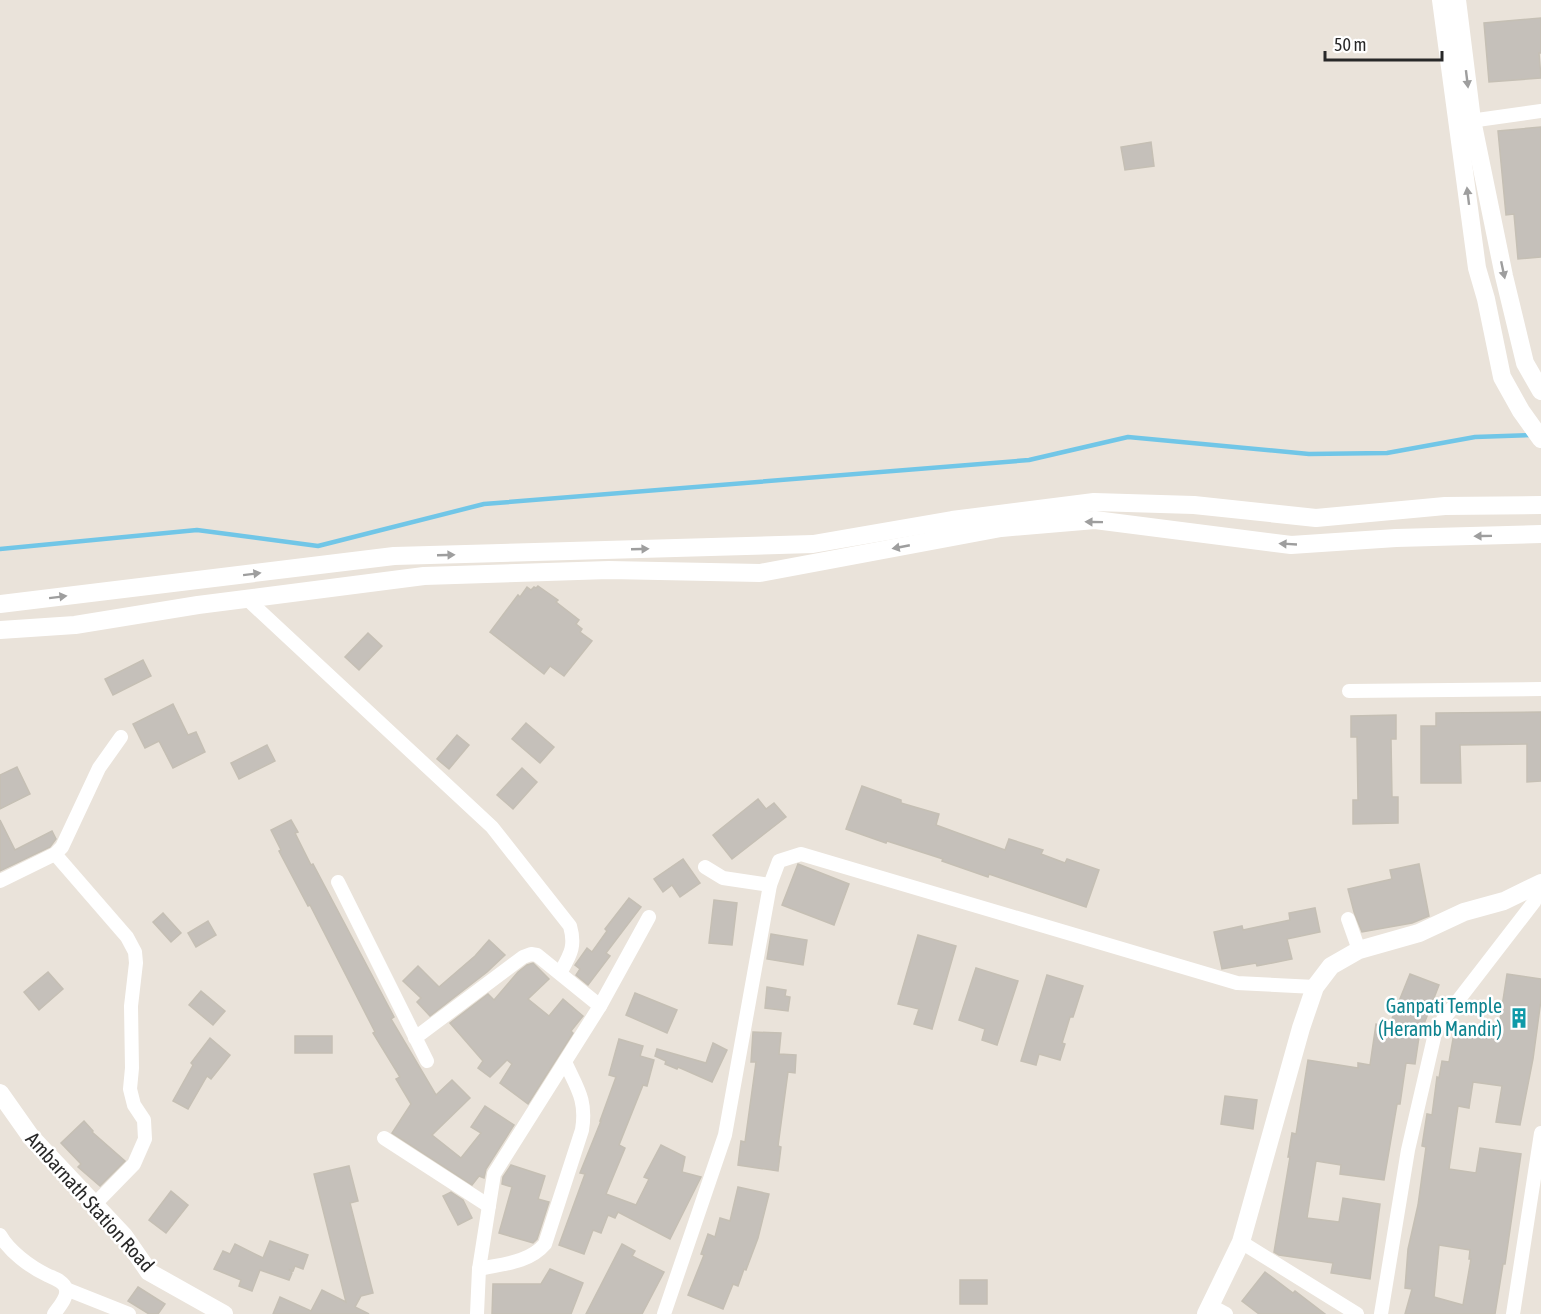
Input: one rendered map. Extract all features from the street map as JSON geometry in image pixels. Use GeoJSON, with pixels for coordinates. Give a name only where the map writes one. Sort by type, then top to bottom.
{"type":"FeatureCollection","features":[{"type":"Feature","properties":{"kind":"main road"},"geometry":{"type":"LineString","coordinates":[[1441,0],[1465,122],[1525,363],[1541,391]]}},
{"type":"Feature","properties":{"kind":"main road"},"geometry":{"type":"LineString","coordinates":[[1457,0],[1477,268],[1486,299],[1496,358],[1502,377],[1521,411],[1541,439]]}},
{"type":"Feature","properties":{"kind":"main road"},"geometry":{"type":"LineString","coordinates":[[0,604],[394,556],[813,544],[952,520],[1094,502],[1194,505],[1316,518],[1445,506],[1541,506]]}},
{"type":"Feature","properties":{"kind":"main road"},"geometry":{"type":"LineString","coordinates":[[0,630],[75,625],[247,599],[424,576],[609,570],[760,573],[1001,528],[1095,520],[1291,545],[1396,538],[1541,534]]}},
{"type":"Feature","properties":{"kind":"main road"},"geometry":{"type":"LineString","coordinates":[[1214,1311],[1241,1242],[1301,1028],[1315,987],[1331,966],[1359,950],[1419,933],[1464,912],[1504,901],[1541,883]]}},
{"type":"Feature","properties":{"kind":"main road","name":"Ambarnath Station Road"},"geometry":{"type":"LineString","coordinates":[[0,1093],[31,1137],[124,1236],[149,1272],[215,1312]]}},
{"type":"Feature","properties":{"kind":"street"},"geometry":{"type":"LineString","coordinates":[[1465,122],[1541,111]]}},
{"type":"Feature","properties":{"kind":"street"},"geometry":{"type":"LineString","coordinates":[[247,599],[492,827],[570,926],[574,940],[570,955],[560,973]]}},
{"type":"Feature","properties":{"kind":"street"},"geometry":{"type":"LineString","coordinates":[[1349,691],[1541,689]]}},
{"type":"Feature","properties":{"kind":"street"},"geometry":{"type":"LineString","coordinates":[[0,881],[56,854],[68,838],[99,768],[121,738]]}},
{"type":"Feature","properties":{"kind":"street"},"geometry":{"type":"LineString","coordinates":[[56,854],[127,937],[135,952],[131,1006],[130,1089],[134,1105],[144,1120],[145,1139],[134,1164],[94,1205]]}},
{"type":"Feature","properties":{"kind":"street"},"geometry":{"type":"LineString","coordinates":[[664,1314],[725,1136],[770,885],[779,861],[801,854],[1237,983],[1315,987]]}},
{"type":"Feature","properties":{"kind":"street"},"geometry":{"type":"LineString","coordinates":[[705,867],[723,878],[770,885]]}},
{"type":"Feature","properties":{"kind":"street"},"geometry":{"type":"LineString","coordinates":[[338,882],[427,1061]]}},
{"type":"Feature","properties":{"kind":"street"},"geometry":{"type":"LineString","coordinates":[[1381,1314],[1408,1150],[1436,1029],[1534,902],[1541,883]]}},
{"type":"Feature","properties":{"kind":"street"},"geometry":{"type":"LineString","coordinates":[[477,1314],[479,1269],[494,1174],[600,1006],[649,917]]}},
{"type":"Feature","properties":{"kind":"street"},"geometry":{"type":"LineString","coordinates":[[1348,919],[1359,950]]}},
{"type":"Feature","properties":{"kind":"street"},"geometry":{"type":"LineString","coordinates":[[415,1038],[523,957],[531,954],[537,955],[600,1006]]}},
{"type":"Feature","properties":{"kind":"street"},"geometry":{"type":"LineString","coordinates":[[479,1269],[527,1258],[539,1251],[545,1244],[585,1115],[584,1102],[565,1062]]}},
{"type":"Feature","properties":{"kind":"street"},"geometry":{"type":"LineString","coordinates":[[1513,1314],[1541,1133]]}},
{"type":"Feature","properties":{"kind":"street"},"geometry":{"type":"LineString","coordinates":[[384,1138],[489,1206]]}},
{"type":"Feature","properties":{"kind":"street"},"geometry":{"type":"LineString","coordinates":[[0,1235],[5,1244],[41,1272],[62,1283],[66,1289],[66,1296],[54,1314]]}},
{"type":"Feature","properties":{"kind":"street"},"geometry":{"type":"LineString","coordinates":[[1241,1242],[1357,1314]]}},
{"type":"Feature","properties":{"kind":"street"},"geometry":{"type":"LineString","coordinates":[[66,1289],[129,1314]]}},
{"type":"Feature","properties":{"kind":"building"},"geometry":{"type":"Polygon","coordinates":[[[1541,18],[1541,53],[1539,53],[1541,78],[1489,82],[1484,23],[1541,18]]]}},
{"type":"Feature","properties":{"kind":"building"},"geometry":{"type":"Polygon","coordinates":[[[1541,127],[1541,257],[1518,259],[1514,214],[1506,215],[1498,131],[1541,127]]]}},
{"type":"Feature","properties":{"kind":"building"},"geometry":{"type":"Polygon","coordinates":[[[1151,142],[1154,166],[1125,170],[1121,147],[1151,142]]]}},
{"type":"Feature","properties":{"kind":"building"},"geometry":{"type":"Polygon","coordinates":[[[538,586],[558,600],[556,602],[579,620],[576,624],[582,629],[580,632],[592,641],[564,676],[550,666],[544,674],[490,632],[518,595],[520,597],[527,587],[531,590],[538,586]]]}},
{"type":"Feature","properties":{"kind":"building"},"geometry":{"type":"Polygon","coordinates":[[[368,633],[382,646],[359,670],[345,657],[368,633]]]}},
{"type":"Feature","properties":{"kind":"building"},"geometry":{"type":"Polygon","coordinates":[[[143,660],[151,676],[113,695],[105,679],[143,660]]]}},
{"type":"Feature","properties":{"kind":"building"},"geometry":{"type":"Polygon","coordinates":[[[173,704],[188,735],[196,732],[205,752],[173,768],[159,741],[145,748],[133,724],[173,704]]]}},
{"type":"Feature","properties":{"kind":"building"},"geometry":{"type":"Polygon","coordinates":[[[1541,712],[1541,781],[1527,782],[1527,744],[1460,745],[1461,783],[1421,783],[1421,726],[1436,726],[1436,713],[1541,712]]]}},
{"type":"Feature","properties":{"kind":"building"},"geometry":{"type":"Polygon","coordinates":[[[1396,715],[1396,739],[1391,739],[1392,797],[1398,797],[1398,823],[1353,824],[1353,800],[1358,800],[1357,737],[1351,737],[1351,716],[1396,715]]]}},
{"type":"Feature","properties":{"kind":"building"},"geometry":{"type":"Polygon","coordinates":[[[526,723],[554,747],[540,763],[512,739],[526,723]]]}},
{"type":"Feature","properties":{"kind":"building"},"geometry":{"type":"Polygon","coordinates":[[[457,735],[469,745],[449,769],[437,759],[457,735]]]}},
{"type":"Feature","properties":{"kind":"building"},"geometry":{"type":"Polygon","coordinates":[[[267,745],[275,761],[239,779],[231,763],[267,745]]]}},
{"type":"Feature","properties":{"kind":"building"},"geometry":{"type":"Polygon","coordinates":[[[17,767],[30,794],[0,809],[0,775],[17,767]]]}},
{"type":"Feature","properties":{"kind":"building"},"geometry":{"type":"Polygon","coordinates":[[[522,768],[537,782],[513,809],[497,795],[522,768]]]}},
{"type":"Feature","properties":{"kind":"building"},"geometry":{"type":"Polygon","coordinates":[[[862,786],[901,800],[901,803],[939,814],[936,825],[1005,850],[1009,839],[1043,850],[1041,854],[1065,863],[1067,859],[1099,870],[1086,907],[846,829],[862,786]]]}},
{"type":"Feature","properties":{"kind":"building"},"geometry":{"type":"Polygon","coordinates":[[[758,799],[766,809],[774,803],[786,817],[732,859],[713,835],[758,799]]]}},
{"type":"Feature","properties":{"kind":"building"},"geometry":{"type":"Polygon","coordinates":[[[0,820],[15,850],[52,831],[56,839],[50,847],[0,871],[0,820]]]}},
{"type":"Feature","properties":{"kind":"building"},"geometry":{"type":"Polygon","coordinates":[[[291,820],[311,865],[313,864],[394,1017],[391,1019],[436,1095],[452,1080],[470,1098],[432,1135],[461,1158],[481,1133],[471,1127],[485,1106],[514,1125],[486,1169],[484,1178],[479,1176],[472,1185],[392,1133],[411,1104],[396,1079],[400,1077],[373,1033],[375,1032],[310,905],[308,906],[279,851],[281,850],[271,830],[291,820]]]}},
{"type":"Feature","properties":{"kind":"building"},"geometry":{"type":"Polygon","coordinates":[[[683,859],[700,883],[680,897],[672,885],[663,892],[654,879],[683,859]]]}},
{"type":"Feature","properties":{"kind":"building"},"geometry":{"type":"Polygon","coordinates":[[[798,864],[849,884],[834,925],[782,905],[798,864]]]}},
{"type":"Feature","properties":{"kind":"building"},"geometry":{"type":"Polygon","coordinates":[[[1419,864],[1429,916],[1412,923],[1362,932],[1348,889],[1392,879],[1390,870],[1419,864]]]}},
{"type":"Feature","properties":{"kind":"building"},"geometry":{"type":"Polygon","coordinates":[[[629,898],[641,907],[606,953],[610,956],[588,985],[576,975],[580,969],[575,965],[587,948],[592,952],[607,931],[605,929],[629,898]]]}},
{"type":"Feature","properties":{"kind":"building"},"geometry":{"type":"Polygon","coordinates":[[[714,900],[737,903],[732,945],[709,943],[714,900]]]}},
{"type":"Feature","properties":{"kind":"building"},"geometry":{"type":"Polygon","coordinates":[[[1315,908],[1320,932],[1287,939],[1292,959],[1257,966],[1256,963],[1222,969],[1214,932],[1242,926],[1243,930],[1290,920],[1289,913],[1315,908]]]}},
{"type":"Feature","properties":{"kind":"building"},"geometry":{"type":"Polygon","coordinates":[[[163,913],[181,933],[171,942],[153,922],[163,913]]]}},
{"type":"Feature","properties":{"kind":"building"},"geometry":{"type":"Polygon","coordinates":[[[208,921],[216,935],[196,947],[188,933],[208,921]]]}},
{"type":"Feature","properties":{"kind":"building"},"geometry":{"type":"Polygon","coordinates":[[[771,934],[807,940],[803,965],[767,959],[771,934]]]}},
{"type":"Feature","properties":{"kind":"building"},"geometry":{"type":"Polygon","coordinates":[[[918,935],[956,946],[932,1029],[914,1024],[919,1009],[898,1004],[918,935]]]}},
{"type":"Feature","properties":{"kind":"building"},"geometry":{"type":"Polygon","coordinates":[[[489,940],[505,955],[487,972],[430,1016],[417,1002],[421,998],[403,981],[418,966],[439,987],[475,956],[489,940]]]}},
{"type":"Feature","properties":{"kind":"building"},"geometry":{"type":"Polygon","coordinates":[[[533,963],[549,979],[528,999],[549,1016],[563,999],[583,1016],[571,1031],[573,1033],[528,1104],[500,1083],[512,1064],[507,1060],[490,1077],[478,1068],[483,1061],[450,1023],[488,994],[494,1000],[518,972],[533,963]]]}},
{"type":"Feature","properties":{"kind":"building"},"geometry":{"type":"Polygon","coordinates":[[[976,968],[1018,981],[997,1045],[982,1040],[985,1029],[959,1020],[976,968]]]}},
{"type":"Feature","properties":{"kind":"building"},"geometry":{"type":"Polygon","coordinates":[[[48,972],[63,989],[39,1010],[24,992],[48,972]]]}},
{"type":"Feature","properties":{"kind":"building"},"geometry":{"type":"Polygon","coordinates":[[[1410,974],[1439,985],[1419,1037],[1415,1064],[1406,1063],[1384,1180],[1340,1174],[1341,1165],[1316,1161],[1307,1218],[1339,1222],[1343,1198],[1380,1204],[1370,1279],[1331,1273],[1333,1263],[1279,1255],[1274,1252],[1290,1157],[1288,1157],[1292,1133],[1296,1134],[1308,1060],[1358,1068],[1358,1063],[1370,1065],[1376,1024],[1389,1026],[1410,974]]]}},
{"type":"Feature","properties":{"kind":"building"},"geometry":{"type":"Polygon","coordinates":[[[1507,974],[1541,979],[1541,1000],[1533,1059],[1520,1125],[1496,1122],[1502,1086],[1473,1082],[1469,1108],[1458,1106],[1449,1169],[1476,1173],[1480,1148],[1521,1154],[1505,1264],[1503,1264],[1495,1314],[1405,1314],[1412,1289],[1405,1288],[1408,1249],[1418,1205],[1426,1147],[1422,1146],[1427,1114],[1432,1115],[1437,1077],[1439,1078],[1442,1061],[1449,1062],[1454,1033],[1497,1039],[1507,974]],[[1439,1245],[1434,1297],[1463,1305],[1471,1259],[1469,1259],[1470,1250],[1439,1245]]]}},
{"type":"Feature","properties":{"kind":"building"},"geometry":{"type":"Polygon","coordinates":[[[1047,975],[1083,986],[1073,1017],[1070,1017],[1062,1043],[1065,1044],[1060,1060],[1039,1054],[1036,1065],[1021,1061],[1047,975]]]}},
{"type":"Feature","properties":{"kind":"building"},"geometry":{"type":"Polygon","coordinates":[[[767,987],[786,990],[785,996],[790,997],[788,1011],[765,1008],[767,987]]]}},
{"type":"Feature","properties":{"kind":"building"},"geometry":{"type":"Polygon","coordinates":[[[201,991],[225,1011],[213,1025],[189,1005],[201,991]]]}},
{"type":"Feature","properties":{"kind":"building"},"geometry":{"type":"Polygon","coordinates":[[[635,993],[677,1010],[667,1033],[626,1015],[635,993]]]}},
{"type":"Feature","properties":{"kind":"building"},"geometry":{"type":"Polygon","coordinates":[[[753,1032],[781,1033],[779,1054],[796,1055],[795,1073],[788,1072],[778,1146],[781,1147],[778,1171],[738,1165],[741,1141],[745,1142],[756,1062],[751,1062],[753,1032]]]}},
{"type":"Feature","properties":{"kind":"building"},"geometry":{"type":"Polygon","coordinates":[[[295,1036],[332,1036],[332,1053],[295,1053],[295,1036]]]}},
{"type":"Feature","properties":{"kind":"building"},"geometry":{"type":"Polygon","coordinates":[[[210,1038],[230,1055],[211,1079],[207,1076],[188,1109],[173,1101],[193,1065],[191,1063],[210,1038]]]}},
{"type":"Feature","properties":{"kind":"building"},"geometry":{"type":"Polygon","coordinates":[[[619,1039],[643,1046],[640,1056],[654,1060],[647,1086],[643,1085],[619,1145],[625,1148],[606,1194],[636,1205],[649,1179],[644,1177],[661,1145],[685,1157],[682,1172],[701,1177],[670,1239],[618,1212],[615,1218],[608,1215],[601,1233],[593,1230],[584,1254],[559,1245],[585,1174],[580,1173],[616,1077],[609,1075],[619,1039]]]}},
{"type":"Feature","properties":{"kind":"building"},"geometry":{"type":"Polygon","coordinates":[[[713,1043],[727,1050],[712,1082],[678,1067],[677,1069],[665,1064],[666,1061],[655,1056],[657,1049],[706,1063],[713,1043]]]}},
{"type":"Feature","properties":{"kind":"building"},"geometry":{"type":"Polygon","coordinates":[[[1225,1096],[1257,1100],[1253,1129],[1221,1124],[1225,1096]]]}},
{"type":"Feature","properties":{"kind":"building"},"geometry":{"type":"Polygon","coordinates":[[[84,1121],[92,1132],[125,1161],[100,1186],[78,1167],[81,1164],[61,1143],[84,1121]]]}},
{"type":"Feature","properties":{"kind":"building"},"geometry":{"type":"Polygon","coordinates":[[[511,1165],[545,1176],[538,1199],[549,1202],[537,1239],[533,1243],[499,1233],[512,1187],[502,1184],[503,1177],[511,1165]]]}},
{"type":"Feature","properties":{"kind":"building"},"geometry":{"type":"Polygon","coordinates":[[[349,1166],[358,1201],[350,1203],[373,1293],[361,1296],[355,1307],[369,1314],[273,1314],[280,1297],[311,1311],[322,1290],[346,1302],[314,1174],[349,1166]]]}},
{"type":"Feature","properties":{"kind":"building"},"geometry":{"type":"Polygon","coordinates":[[[738,1187],[769,1194],[758,1238],[746,1270],[744,1269],[738,1286],[733,1284],[723,1309],[688,1295],[704,1255],[701,1254],[708,1234],[715,1237],[720,1218],[730,1221],[738,1187]]]}},
{"type":"Feature","properties":{"kind":"building"},"geometry":{"type":"Polygon","coordinates":[[[171,1191],[188,1205],[166,1233],[149,1220],[171,1191]]]}},
{"type":"Feature","properties":{"kind":"building"},"geometry":{"type":"Polygon","coordinates":[[[451,1192],[463,1200],[472,1218],[458,1225],[443,1196],[451,1192]]]}},
{"type":"Feature","properties":{"kind":"building"},"geometry":{"type":"Polygon","coordinates":[[[270,1241],[308,1255],[303,1269],[295,1266],[293,1271],[290,1270],[292,1273],[289,1280],[260,1270],[252,1291],[239,1286],[241,1280],[214,1269],[223,1251],[230,1254],[235,1244],[263,1258],[270,1241]]]}},
{"type":"Feature","properties":{"kind":"building"},"geometry":{"type":"Polygon","coordinates":[[[622,1244],[635,1251],[632,1256],[664,1272],[642,1314],[586,1314],[622,1244]]]}},
{"type":"Feature","properties":{"kind":"building"},"geometry":{"type":"Polygon","coordinates":[[[550,1269],[583,1283],[571,1314],[492,1314],[493,1284],[541,1284],[550,1269]]]}},
{"type":"Feature","properties":{"kind":"building"},"geometry":{"type":"Polygon","coordinates":[[[1265,1272],[1325,1314],[1259,1314],[1242,1301],[1265,1272]]]}},
{"type":"Feature","properties":{"kind":"building"},"geometry":{"type":"Polygon","coordinates":[[[960,1280],[987,1280],[987,1304],[960,1304],[960,1280]]]}},
{"type":"Feature","properties":{"kind":"building"},"geometry":{"type":"Polygon","coordinates":[[[138,1287],[165,1304],[158,1314],[149,1314],[128,1301],[138,1287]]]}},
{"type":"Feature","properties":{"kind":"waterway"},"geometry":{"type":"LineString","coordinates":[[0,549],[197,530],[318,546],[484,504],[1029,460],[1128,437],[1309,454],[1387,453],[1475,437],[1531,435]]}},
{"type":"Feature","properties":{"kind":"place","name":"Ganpati Temple (Heramb Mandir)"},"geometry":{"type":"Point","coordinates":[1519,1018]}}]}
